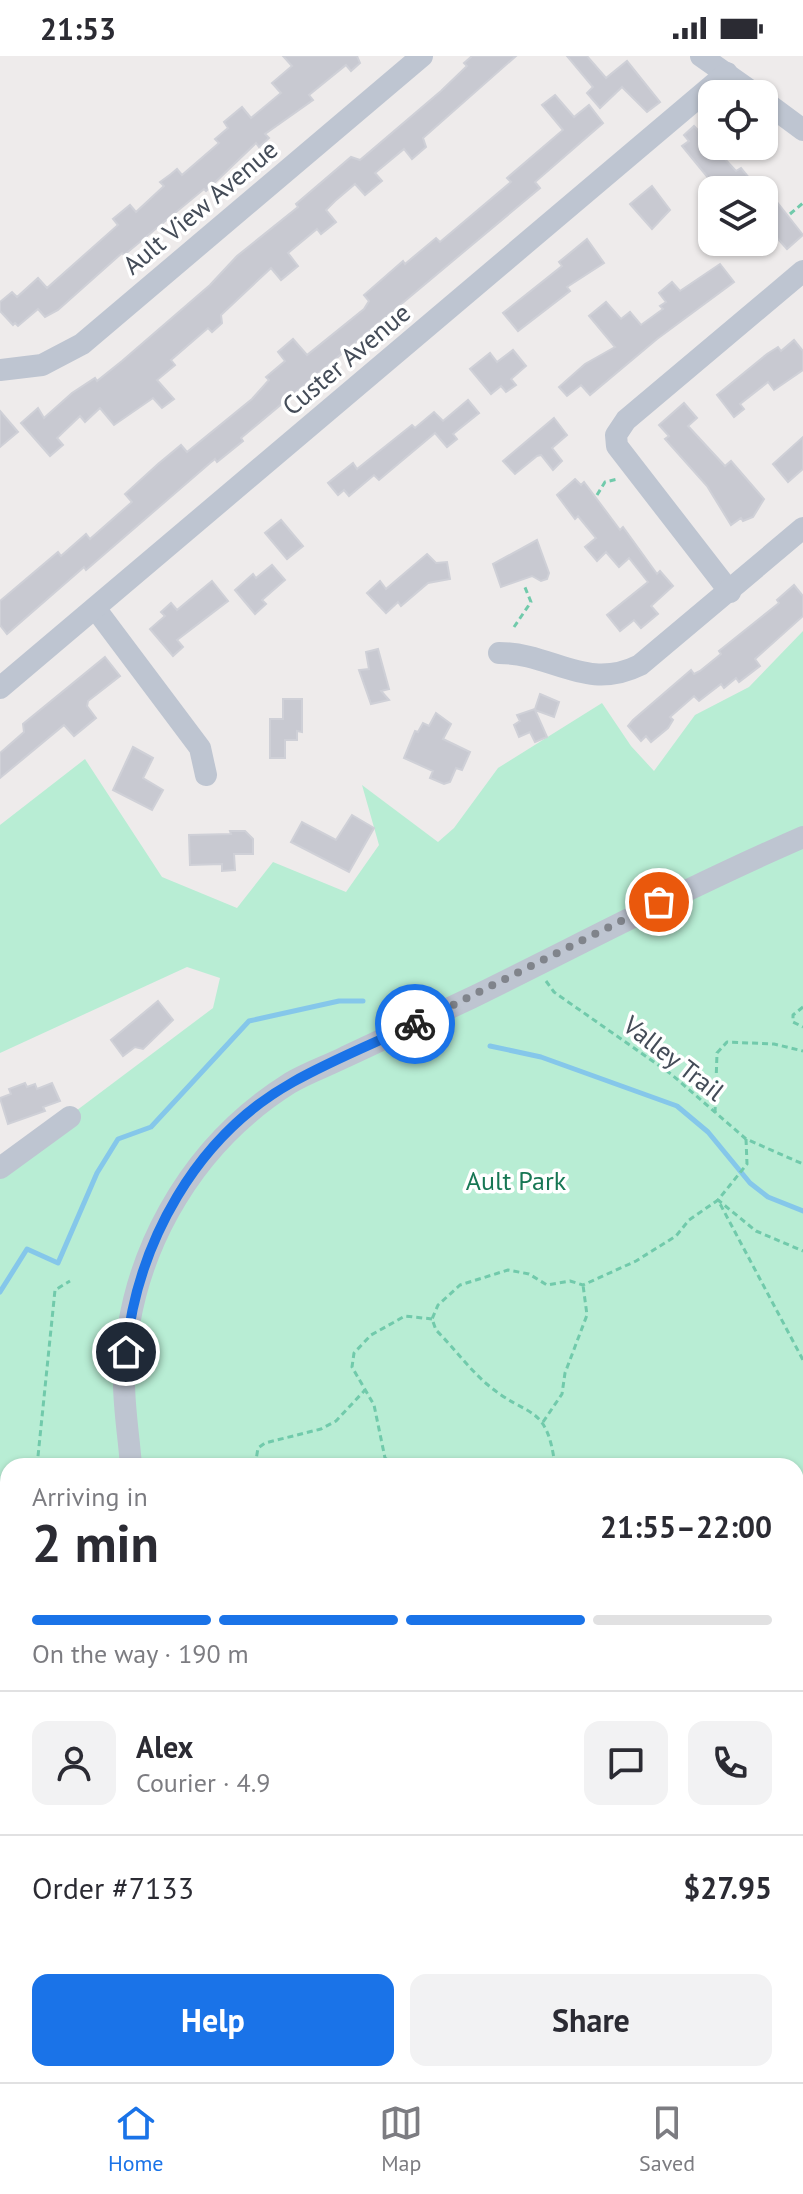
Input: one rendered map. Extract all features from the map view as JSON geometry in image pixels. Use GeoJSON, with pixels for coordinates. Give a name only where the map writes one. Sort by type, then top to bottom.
{"type":"FeatureCollection","features":[{"type":"Feature","properties":{"kind":"street","name":"Ault View Avenue"},"geometry":{"type":"LineString","coordinates":[[0,370],[42,365],[82,344],[422,56]]}},
{"type":"Feature","properties":{"kind":"street"},"geometry":{"type":"LineString","coordinates":[[701,56],[736,80]]}},
{"type":"Feature","properties":{"kind":"street","name":"Custer Avenue"},"geometry":{"type":"LineString","coordinates":[[0,688],[727,73]]}},
{"type":"Feature","properties":{"kind":"street"},"geometry":{"type":"LineString","coordinates":[[778,111],[803,130]]}},
{"type":"Feature","properties":{"kind":"street"},"geometry":{"type":"LineString","coordinates":[[730,592],[617,446],[616,435],[626,420],[803,271]]}},
{"type":"Feature","properties":{"kind":"street"},"geometry":{"type":"LineString","coordinates":[[499,653],[523,653],[589,677],[626,672],[640,665],[730,592],[803,528]]}},
{"type":"Feature","properties":{"kind":"street"},"geometry":{"type":"LineString","coordinates":[[95,608],[200,748],[206,775]]}},
{"type":"Feature","properties":{"kind":"street"},"geometry":{"type":"LineString","coordinates":[[130,1458],[124,1385],[135,1297],[160,1227],[203,1157],[246,1116],[292,1082],[716,875],[803,837]]}},
{"type":"Feature","properties":{"kind":"street"},"geometry":{"type":"LineString","coordinates":[[0,1168],[70,1117]]}},
{"type":"Feature","properties":{"kind":"path"},"geometry":{"type":"LineString","coordinates":[[790,214],[803,203]]}},
{"type":"Feature","properties":{"kind":"path"},"geometry":{"type":"LineString","coordinates":[[597,495],[605,482],[621,479]]}},
{"type":"Feature","properties":{"kind":"path"},"geometry":{"type":"LineString","coordinates":[[514,627],[531,602],[524,585]]}},
{"type":"Feature","properties":{"kind":"path","name":"Valley Trail"},"geometry":{"type":"LineString","coordinates":[[534,965],[554,992],[671,1074],[746,1139],[803,1164]]}},
{"type":"Feature","properties":{"kind":"path"},"geometry":{"type":"LineString","coordinates":[[803,1007],[793,1015],[793,1022],[803,1027]]}},
{"type":"Feature","properties":{"kind":"path"},"geometry":{"type":"LineString","coordinates":[[715,1113],[717,1053],[727,1042],[774,1044],[803,1051]]}},
{"type":"Feature","properties":{"kind":"path"},"geometry":{"type":"LineString","coordinates":[[554,1458],[551,1438],[539,1415],[489,1387],[436,1330],[432,1319],[438,1305],[460,1285],[508,1270],[529,1274],[547,1285],[570,1281],[583,1285],[636,1261],[676,1236],[689,1220],[718,1200],[739,1178],[747,1164],[746,1139]]}},
{"type":"Feature","properties":{"kind":"path"},"geometry":{"type":"LineString","coordinates":[[718,1200],[803,1360]]}},
{"type":"Feature","properties":{"kind":"path"},"geometry":{"type":"LineString","coordinates":[[718,1200],[756,1231],[803,1251]]}},
{"type":"Feature","properties":{"kind":"path"},"geometry":{"type":"LineString","coordinates":[[38,1458],[55,1290],[70,1281]]}},
{"type":"Feature","properties":{"kind":"path"},"geometry":{"type":"LineString","coordinates":[[543,1422],[562,1394],[565,1373],[587,1315],[583,1285]]}},
{"type":"Feature","properties":{"kind":"path"},"geometry":{"type":"LineString","coordinates":[[385,1458],[374,1405],[352,1367],[354,1353],[371,1335],[405,1316],[432,1319]]}},
{"type":"Feature","properties":{"kind":"path"},"geometry":{"type":"LineString","coordinates":[[256,1458],[258,1448],[265,1443],[321,1429],[336,1421],[365,1390]]}},
{"type":"Feature","properties":{"kind":"green space","name":"Ault Park"},"geometry":{"type":"Polygon","coordinates":[[[803,631],[803,1458],[0,1458],[0,1168],[213,1008],[220,978],[187,967],[0,1053],[0,825],[85,759],[162,877],[237,908],[273,862],[346,892],[379,845],[362,785],[438,842],[454,828],[498,768],[602,703],[631,746],[654,771],[695,715],[749,687],[803,631]]]}},
{"type":"Feature","properties":{"kind":"building"},"geometry":{"type":"Polygon","coordinates":[[[283,56],[357,56],[360,63],[351,71],[346,65],[309,95],[313,100],[265,134],[269,138],[259,147],[256,143],[206,191],[204,189],[124,255],[122,253],[58,310],[45,317],[38,309],[18,326],[13,325],[0,311],[0,302],[12,292],[17,297],[38,278],[47,288],[118,225],[113,219],[130,205],[136,212],[164,186],[160,182],[177,169],[182,175],[219,143],[215,139],[228,128],[224,122],[242,107],[251,118],[281,93],[272,83],[292,66],[283,56]]]}},
{"type":"Feature","properties":{"kind":"building"},"geometry":{"type":"Polygon","coordinates":[[[472,56],[516,56],[423,138],[426,147],[412,159],[404,149],[375,173],[382,181],[365,195],[355,184],[335,201],[326,210],[336,222],[321,234],[317,229],[288,253],[298,266],[281,280],[271,268],[221,315],[222,323],[212,332],[208,328],[171,360],[175,365],[157,380],[174,399],[162,408],[153,398],[114,425],[100,408],[85,422],[80,416],[57,438],[63,445],[50,456],[21,423],[38,408],[44,418],[72,393],[95,378],[97,381],[122,361],[351,157],[360,160],[441,91],[467,66],[464,63],[472,56]]]}},
{"type":"Feature","properties":{"kind":"building"},"geometry":{"type":"Polygon","coordinates":[[[567,56],[587,56],[606,78],[627,61],[660,102],[647,112],[622,87],[600,108],[587,93],[593,87],[567,56]]]}},
{"type":"Feature","properties":{"kind":"building"},"geometry":{"type":"Polygon","coordinates":[[[555,95],[574,117],[589,105],[603,123],[535,182],[540,188],[241,438],[243,441],[217,462],[215,459],[210,463],[7,634],[0,625],[0,601],[58,552],[61,556],[86,534],[90,539],[132,502],[125,494],[181,445],[187,452],[252,399],[269,380],[266,377],[285,361],[278,352],[293,339],[307,355],[364,309],[369,301],[364,295],[403,261],[405,264],[436,238],[440,242],[511,182],[507,178],[563,130],[542,105],[555,95]]]}},
{"type":"Feature","properties":{"kind":"building"},"geometry":{"type":"Polygon","coordinates":[[[694,126],[698,130],[698,160],[726,160],[736,171],[741,168],[748,176],[707,176],[682,146],[689,141],[684,135],[694,126]]]}},
{"type":"Feature","properties":{"kind":"building"},"geometry":{"type":"Polygon","coordinates":[[[652,186],[670,210],[652,229],[630,204],[652,186]]]}},
{"type":"Feature","properties":{"kind":"building"},"geometry":{"type":"Polygon","coordinates":[[[778,203],[803,235],[787,249],[778,239],[778,203]]]}},
{"type":"Feature","properties":{"kind":"building"},"geometry":{"type":"Polygon","coordinates":[[[587,239],[604,263],[567,287],[570,291],[518,331],[503,313],[562,266],[559,262],[587,239]]]}},
{"type":"Feature","properties":{"kind":"building"},"geometry":{"type":"Polygon","coordinates":[[[720,264],[734,282],[657,339],[590,395],[581,385],[567,396],[559,387],[585,364],[615,347],[589,316],[606,302],[621,319],[630,312],[641,325],[663,309],[660,306],[666,302],[659,293],[672,282],[680,291],[720,264]]]}},
{"type":"Feature","properties":{"kind":"building"},"geometry":{"type":"Polygon","coordinates":[[[794,340],[803,351],[803,370],[774,390],[768,382],[740,404],[744,409],[734,417],[717,395],[767,354],[778,347],[781,351],[794,340]]]}},
{"type":"Feature","properties":{"kind":"building"},"geometry":{"type":"Polygon","coordinates":[[[513,350],[526,366],[511,379],[516,385],[506,392],[501,386],[491,394],[470,369],[490,353],[497,362],[513,350]]]}},
{"type":"Feature","properties":{"kind":"building"},"geometry":{"type":"Polygon","coordinates":[[[468,400],[479,413],[453,434],[457,439],[447,447],[435,433],[379,480],[374,475],[349,496],[344,490],[338,495],[328,483],[353,463],[357,469],[412,425],[415,428],[434,412],[443,421],[468,400]]]}},
{"type":"Feature","properties":{"kind":"building"},"geometry":{"type":"Polygon","coordinates":[[[684,403],[697,418],[688,426],[725,466],[731,461],[764,499],[753,517],[743,521],[741,518],[731,525],[707,486],[665,439],[669,436],[659,425],[684,403]]]}},
{"type":"Feature","properties":{"kind":"building"},"geometry":{"type":"Polygon","coordinates":[[[0,411],[18,432],[0,447],[0,411]]]}},
{"type":"Feature","properties":{"kind":"building"},"geometry":{"type":"Polygon","coordinates":[[[554,418],[567,435],[552,448],[562,461],[553,470],[541,455],[537,456],[515,474],[503,461],[554,418]]]}},
{"type":"Feature","properties":{"kind":"building"},"geometry":{"type":"Polygon","coordinates":[[[803,437],[803,469],[788,482],[773,464],[803,437]]]}},
{"type":"Feature","properties":{"kind":"building"},"geometry":{"type":"Polygon","coordinates":[[[575,479],[581,485],[584,482],[620,530],[623,527],[657,574],[660,571],[673,586],[651,606],[658,614],[641,628],[634,620],[620,631],[607,615],[648,582],[629,558],[619,567],[606,552],[597,561],[585,547],[596,538],[578,516],[575,519],[557,495],[575,479]]]}},
{"type":"Feature","properties":{"kind":"building"},"geometry":{"type":"Polygon","coordinates":[[[281,520],[303,546],[287,559],[265,533],[281,520]]]}},
{"type":"Feature","properties":{"kind":"building"},"geometry":{"type":"Polygon","coordinates":[[[537,540],[549,573],[547,579],[541,581],[532,576],[501,587],[493,564],[537,540]]]}},
{"type":"Feature","properties":{"kind":"building"},"geometry":{"type":"Polygon","coordinates":[[[427,554],[436,563],[447,562],[450,579],[428,583],[401,606],[398,602],[386,613],[367,593],[380,581],[386,589],[427,554]]]}},
{"type":"Feature","properties":{"kind":"building"},"geometry":{"type":"Polygon","coordinates":[[[272,565],[285,580],[262,600],[266,604],[255,614],[235,590],[253,574],[256,578],[272,565]]]}},
{"type":"Feature","properties":{"kind":"building"},"geometry":{"type":"Polygon","coordinates":[[[212,581],[228,601],[177,640],[183,647],[173,656],[150,629],[165,616],[161,612],[171,603],[177,610],[212,581]]]}},
{"type":"Feature","properties":{"kind":"building"},"geometry":{"type":"Polygon","coordinates":[[[794,585],[803,596],[803,616],[755,659],[760,666],[739,682],[736,678],[724,688],[721,684],[699,701],[694,696],[670,717],[673,720],[668,728],[651,742],[646,736],[641,741],[628,726],[633,720],[691,670],[694,674],[700,671],[721,654],[719,651],[779,603],[777,600],[794,585]]]}},
{"type":"Feature","properties":{"kind":"building"},"geometry":{"type":"Polygon","coordinates":[[[378,649],[389,689],[381,691],[389,700],[371,704],[359,670],[369,669],[366,652],[378,649]]]}},
{"type":"Feature","properties":{"kind":"building"},"geometry":{"type":"Polygon","coordinates":[[[105,657],[120,676],[88,701],[87,706],[96,718],[74,736],[64,725],[0,778],[0,753],[24,732],[23,724],[105,657]]]}},
{"type":"Feature","properties":{"kind":"building"},"geometry":{"type":"Polygon","coordinates":[[[540,694],[559,702],[554,717],[535,710],[547,737],[535,742],[530,732],[519,737],[514,725],[520,721],[517,715],[535,709],[540,694]]]}},
{"type":"Feature","properties":{"kind":"building"},"geometry":{"type":"Polygon","coordinates":[[[283,699],[302,699],[302,732],[297,731],[297,740],[285,740],[285,758],[270,758],[270,719],[283,719],[283,699]]]}},
{"type":"Feature","properties":{"kind":"building"},"geometry":{"type":"Polygon","coordinates":[[[436,713],[451,724],[443,739],[470,752],[462,770],[456,768],[450,782],[444,784],[430,778],[433,771],[404,758],[415,731],[418,732],[423,723],[429,726],[436,713]]]}},
{"type":"Feature","properties":{"kind":"building"},"geometry":{"type":"Polygon","coordinates":[[[133,747],[153,758],[143,778],[163,790],[152,810],[113,790],[133,747]]]}},
{"type":"Feature","properties":{"kind":"building"},"geometry":{"type":"Polygon","coordinates":[[[352,815],[374,828],[349,872],[291,842],[302,822],[336,840],[352,815]]]}},
{"type":"Feature","properties":{"kind":"building"},"geometry":{"type":"Polygon","coordinates":[[[230,831],[245,831],[253,839],[253,854],[234,854],[235,870],[222,871],[222,864],[190,865],[189,835],[231,834],[230,831]]]}},
{"type":"Feature","properties":{"kind":"building"},"geometry":{"type":"Polygon","coordinates":[[[158,1001],[173,1020],[143,1049],[135,1047],[123,1056],[111,1040],[158,1001]]]}},
{"type":"Feature","properties":{"kind":"building"},"geometry":{"type":"Polygon","coordinates":[[[25,1083],[27,1087],[35,1084],[37,1089],[52,1083],[60,1101],[43,1107],[45,1111],[8,1124],[0,1098],[11,1094],[9,1089],[25,1083]]]}},
{"type":"Feature","properties":{"kind":"waterway"},"geometry":{"type":"LineString","coordinates":[[0,1292],[27,1249],[58,1263],[97,1173],[118,1139],[151,1127],[249,1021],[339,1001],[363,1001]]}},
{"type":"Feature","properties":{"kind":"waterway"},"geometry":{"type":"LineString","coordinates":[[490,1046],[541,1057],[677,1106],[708,1132],[750,1183],[768,1197],[803,1211]]}},
{"type":"Feature","properties":{"kind":"way so far"},"geometry":{"type":"LineString","coordinates":[[415,1024],[659,902]]}},
{"type":"Feature","properties":{"kind":"route"},"geometry":{"type":"LineString","coordinates":[[126,1352],[135,1297],[146,1261],[181,1188],[203,1157],[246,1116],[292,1082],[415,1024]]}}]}
